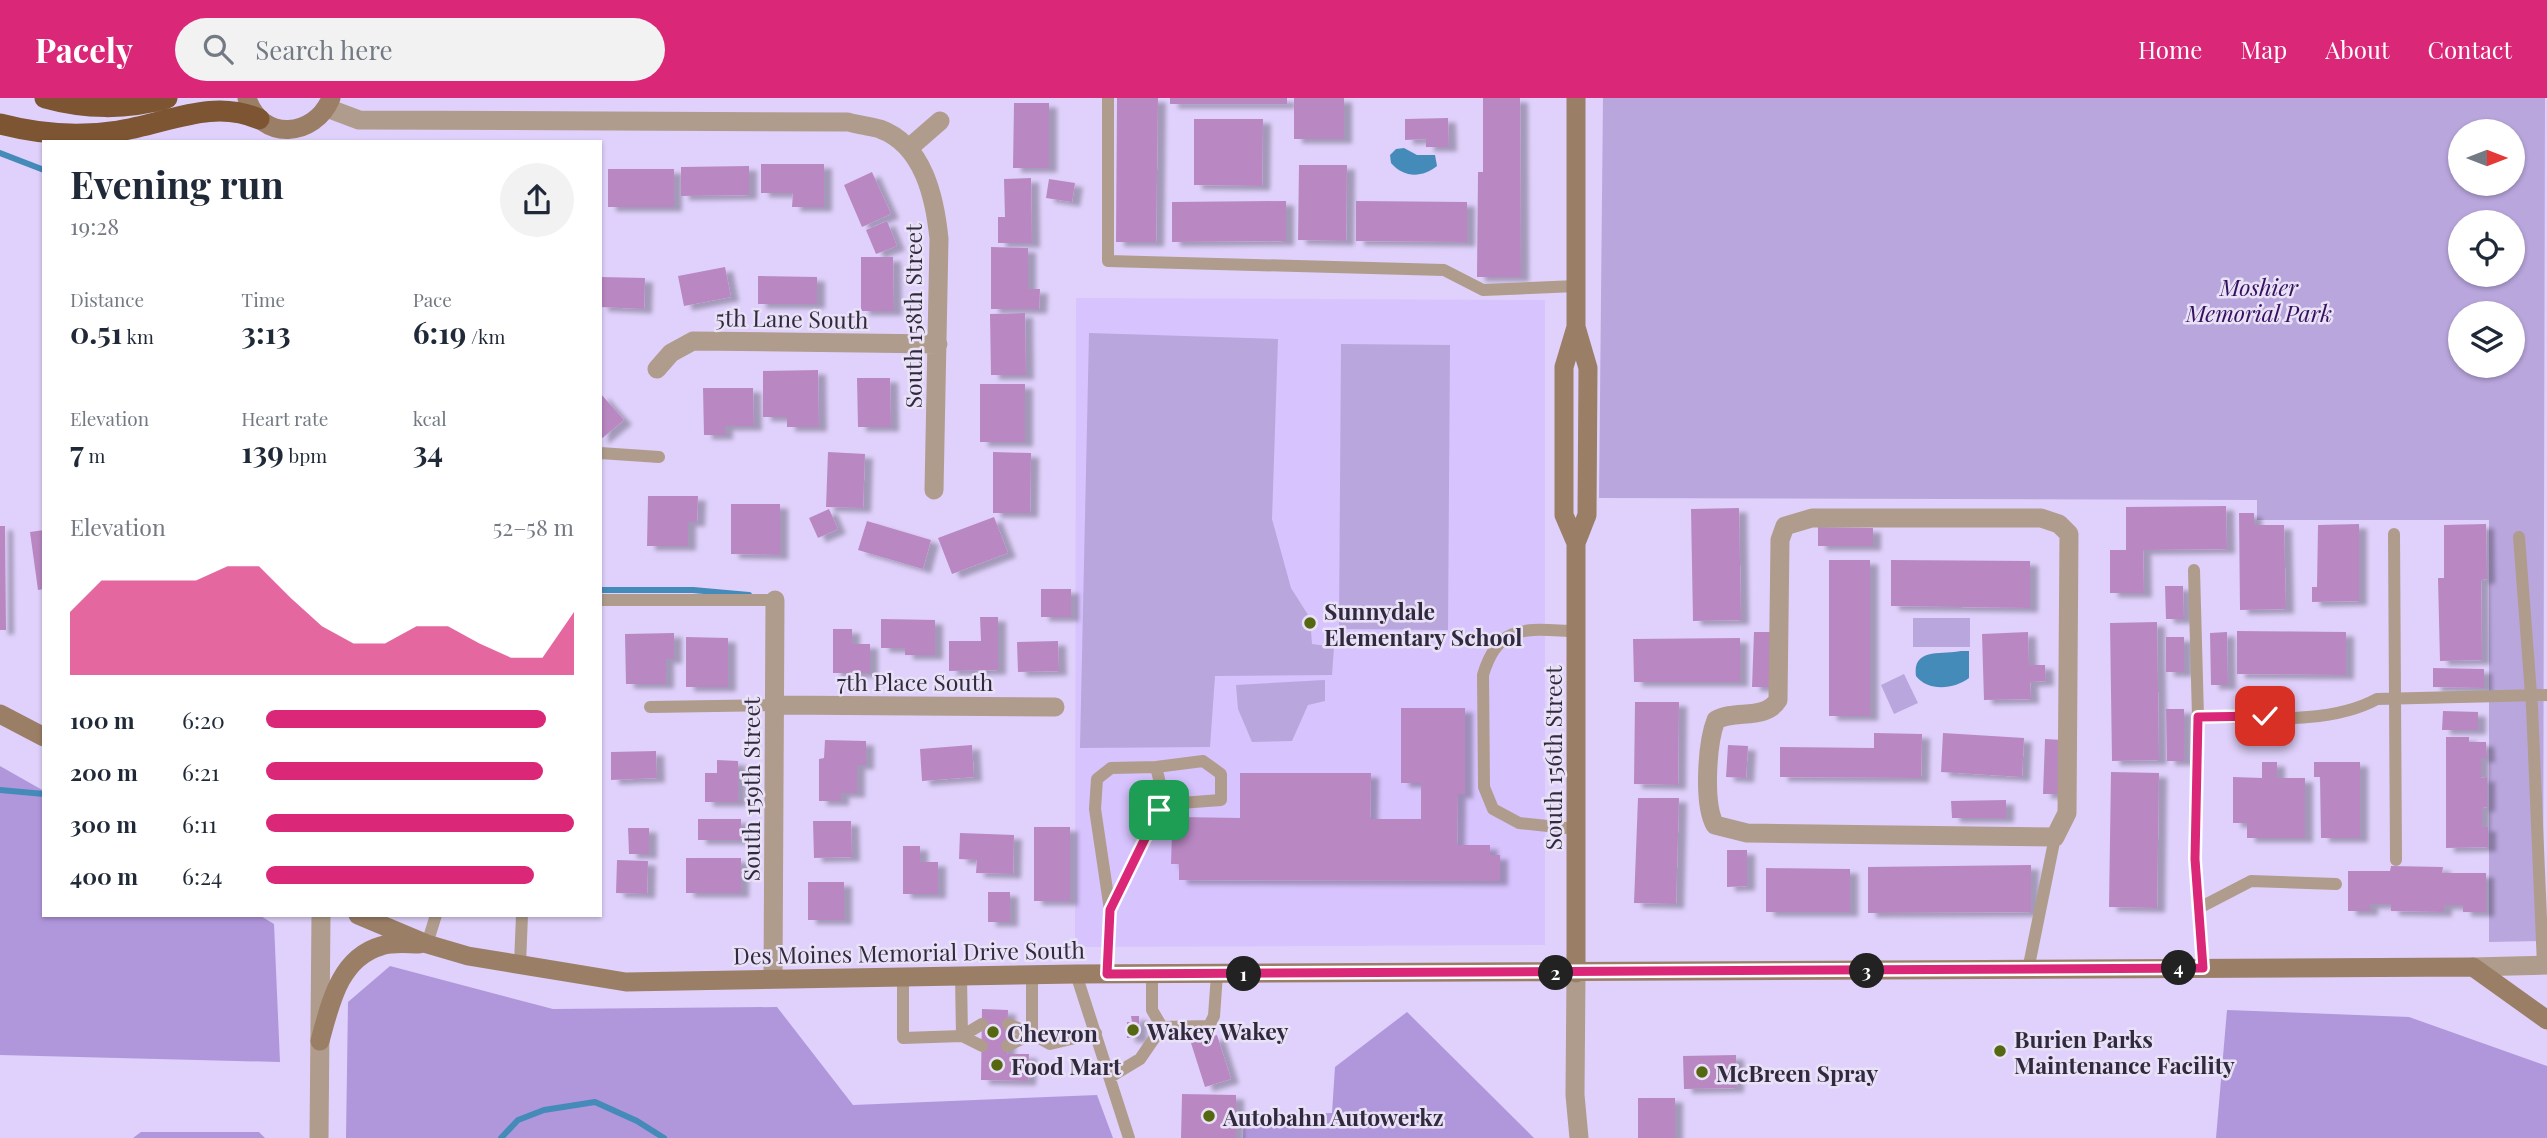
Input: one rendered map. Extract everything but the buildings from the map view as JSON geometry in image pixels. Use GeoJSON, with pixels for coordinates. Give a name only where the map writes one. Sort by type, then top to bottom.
{"type":"FeatureCollection","features":[{"type":"Feature","properties":{"kind":"highway"},"geometry":{"type":"LineString","coordinates":[[45,98],[63,103],[115,106],[167,98]]}},
{"type":"Feature","properties":{"kind":"highway"},"geometry":{"type":"LineString","coordinates":[[0,124],[44,132],[98,133],[217,107],[245,111],[269,129]]}},
{"type":"Feature","properties":{"kind":"main road"},"geometry":{"type":"LineString","coordinates":[[247,98],[269,129],[296,130],[326,108]]}},
{"type":"Feature","properties":{"kind":"main road","name":"South 156th Street"},"geometry":{"type":"LineString","coordinates":[[1576,98],[1576,327],[1588,368],[1587,515],[1576,543],[1576,973]]}},
{"type":"Feature","properties":{"kind":"main road"},"geometry":{"type":"LineString","coordinates":[[315,140],[326,108]]}},
{"type":"Feature","properties":{"kind":"main road"},"geometry":{"type":"LineString","coordinates":[[0,714],[42,736]]}},
{"type":"Feature","properties":{"kind":"main road","name":"Des Moines Memorial Drive South"},"geometry":{"type":"LineString","coordinates":[[363,917],[427,944],[468,956],[626,982],[1076,974],[2473,967]]}},
{"type":"Feature","properties":{"kind":"main road"},"geometry":{"type":"LineString","coordinates":[[320,1041],[332,995],[348,969],[381,946],[427,944]]}},
{"type":"Feature","properties":{"kind":"main road"},"geometry":{"type":"LineString","coordinates":[[2473,967],[2547,1020]]}},
{"type":"Feature","properties":{"kind":"street"},"geometry":{"type":"LineString","coordinates":[[326,108],[359,120],[848,122],[882,130],[909,148],[940,121]]}},
{"type":"Feature","properties":{"kind":"street","name":"South 158th Street"},"geometry":{"type":"LineString","coordinates":[[909,148],[935,204],[939,239],[934,489]]}},
{"type":"Feature","properties":{"kind":"street","name":"5th Lane South"},"geometry":{"type":"LineString","coordinates":[[657,369],[671,353],[693,341],[938,344]]}},
{"type":"Feature","properties":{"kind":"street"},"geometry":{"type":"LineString","coordinates":[[1812,518],[2041,519],[2059,524],[2069,534],[2067,814],[2055,837],[1748,833],[1715,825],[1708,813],[1711,733],[1716,720],[1725,715],[1765,712],[1778,700],[1780,540],[1785,526],[1812,518]]}},
{"type":"Feature","properties":{"kind":"street","name":"South 159th Street"},"geometry":{"type":"LineString","coordinates":[[773,978],[775,600]]}},
{"type":"Feature","properties":{"kind":"street","name":"7th Place South"},"geometry":{"type":"LineString","coordinates":[[775,705],[1055,707]]}},
{"type":"Feature","properties":{"kind":"street"},"geometry":{"type":"LineString","coordinates":[[319,1138],[321,917]]}},
{"type":"Feature","properties":{"kind":"street"},"geometry":{"type":"LineString","coordinates":[[2473,967],[2545,965]]}},
{"type":"Feature","properties":{"kind":"street"},"geometry":{"type":"LineString","coordinates":[[1576,973],[1575,1095],[1579,1138]]}},
{"type":"Feature","properties":{"kind":"lane"},"geometry":{"type":"LineString","coordinates":[[1108,98],[1108,261],[1444,270],[1483,290],[1576,286]]}},
{"type":"Feature","properties":{"kind":"lane"},"geometry":{"type":"LineString","coordinates":[[602,453],[659,457]]}},
{"type":"Feature","properties":{"kind":"lane"},"geometry":{"type":"LineString","coordinates":[[2394,534],[2396,860]]}},
{"type":"Feature","properties":{"kind":"lane"},"geometry":{"type":"LineString","coordinates":[[2519,537],[2545,965]]}},
{"type":"Feature","properties":{"kind":"lane"},"geometry":{"type":"LineString","coordinates":[[2194,570],[2198,717],[2195,859],[2203,968]]}},
{"type":"Feature","properties":{"kind":"lane"},"geometry":{"type":"LineString","coordinates":[[602,600],[775,600]]}},
{"type":"Feature","properties":{"kind":"lane"},"geometry":{"type":"LineString","coordinates":[[1576,631],[1520,630],[1508,635],[1488,657],[1483,675],[1484,787],[1493,809],[1519,823],[1576,829]]}},
{"type":"Feature","properties":{"kind":"lane"},"geometry":{"type":"LineString","coordinates":[[2198,717],[2333,715],[2361,708],[2377,699],[2547,695]]}},
{"type":"Feature","properties":{"kind":"lane"},"geometry":{"type":"LineString","coordinates":[[650,707],[775,705]]}},
{"type":"Feature","properties":{"kind":"lane"},"geometry":{"type":"LineString","coordinates":[[1107,974],[1110,910],[1095,808],[1097,779],[1111,768],[1156,767],[1203,761],[1221,774],[1221,800],[1180,803],[1159,810]]}},
{"type":"Feature","properties":{"kind":"lane"},"geometry":{"type":"LineString","coordinates":[[1110,910],[1159,810],[1160,783],[1156,767]]}},
{"type":"Feature","properties":{"kind":"lane"},"geometry":{"type":"LineString","coordinates":[[2028,970],[2055,837]]}},
{"type":"Feature","properties":{"kind":"lane"},"geometry":{"type":"LineString","coordinates":[[2199,908],[2251,881],[2336,884]]}},
{"type":"Feature","properties":{"kind":"lane"},"geometry":{"type":"LineString","coordinates":[[427,944],[435,917]]}},
{"type":"Feature","properties":{"kind":"lane"},"geometry":{"type":"LineString","coordinates":[[520,964],[522,917]]}},
{"type":"Feature","properties":{"kind":"lane"},"geometry":{"type":"LineString","coordinates":[[1076,974],[1129,1138]]}},
{"type":"Feature","properties":{"kind":"lane"},"geometry":{"type":"LineString","coordinates":[[1152,974],[1152,1010],[1162,1027]]}},
{"type":"Feature","properties":{"kind":"lane"},"geometry":{"type":"LineString","coordinates":[[1162,1027],[1209,1027],[1214,1016],[1217,974]]}},
{"type":"Feature","properties":{"kind":"lane"},"geometry":{"type":"LineString","coordinates":[[1032,975],[1032,1034]]}},
{"type":"Feature","properties":{"kind":"lane"},"geometry":{"type":"LineString","coordinates":[[961,976],[962,1036]]}},
{"type":"Feature","properties":{"kind":"lane"},"geometry":{"type":"LineString","coordinates":[[903,977],[903,1038],[962,1036],[982,1046]]}},
{"type":"Feature","properties":{"kind":"lane"},"geometry":{"type":"LineString","coordinates":[[962,1036],[982,1024]]}},
{"type":"Feature","properties":{"kind":"lane"},"geometry":{"type":"LineString","coordinates":[[1008,1024],[1050,1044],[1096,1033]]}},
{"type":"Feature","properties":{"kind":"lane"},"geometry":{"type":"LineString","coordinates":[[1110,1077],[1140,1059],[1162,1027]]}},
{"type":"Feature","properties":{"kind":"lane"},"geometry":{"type":"LineString","coordinates":[[1007,1046],[1032,1034]]}},
{"type":"Feature","properties":{"kind":"shaded area","name":"Sunnydale Elementary School"},"geometry":{"type":"Polygon","coordinates":[[[1076,298],[1545,300],[1545,945],[1075,947],[1076,298]]]}},
{"type":"Feature","properties":{"kind":"shaded area"},"geometry":{"type":"Polygon","coordinates":[[[0,766],[42,790],[42,917],[262,917],[274,924],[280,1062],[0,1055],[0,766]]]}},
{"type":"Feature","properties":{"kind":"shaded area"},"geometry":{"type":"Polygon","coordinates":[[[390,966],[553,1009],[777,1007],[853,1105],[1097,1095],[1113,1138],[346,1138],[348,1002],[390,966]]]}},
{"type":"Feature","properties":{"kind":"shaded area"},"geometry":{"type":"Polygon","coordinates":[[[2227,1010],[2409,1017],[2547,1066],[2547,1138],[2216,1138],[2227,1010]]]}},
{"type":"Feature","properties":{"kind":"shaded area"},"geometry":{"type":"Polygon","coordinates":[[[1407,1012],[1534,1138],[1243,1138],[1244,1116],[1332,1113],[1335,1067],[1407,1012]]]}},
{"type":"Feature","properties":{"kind":"shaded area"},"geometry":{"type":"Polygon","coordinates":[[[141,1132],[259,1132],[265,1138],[133,1138],[141,1132]]]}},
{"type":"Feature","properties":{"kind":"green space","name":"Moshier Memorial Park"},"geometry":{"type":"Polygon","coordinates":[[[1603,98],[2545,98],[2543,941],[2489,942],[2489,520],[2257,520],[2257,500],[1599,498],[1603,98]]]}},
{"type":"Feature","properties":{"kind":"green space"},"geometry":{"type":"Polygon","coordinates":[[[1089,333],[1278,339],[1272,519],[1291,588],[1310,618],[1312,644],[1334,647],[1332,675],[1215,676],[1210,747],[1080,748],[1089,333]]]}},
{"type":"Feature","properties":{"kind":"green space"},"geometry":{"type":"Polygon","coordinates":[[[1341,344],[1450,345],[1448,630],[1339,629],[1341,344]]]}},
{"type":"Feature","properties":{"kind":"green space"},"geometry":{"type":"Polygon","coordinates":[[[1913,618],[1970,618],[1970,647],[1913,647],[1913,618]]]}},
{"type":"Feature","properties":{"kind":"green space"},"geometry":{"type":"Polygon","coordinates":[[[1904,674],[1918,703],[1894,714],[1881,685],[1904,674]]]}},
{"type":"Feature","properties":{"kind":"green space"},"geometry":{"type":"Polygon","coordinates":[[[1325,680],[1325,701],[1308,705],[1292,741],[1252,742],[1238,709],[1236,685],[1325,680]]]}},
{"type":"Feature","properties":{"kind":"water"},"geometry":{"type":"Polygon","coordinates":[[[1404,148],[1417,155],[1435,155],[1437,166],[1425,173],[1413,175],[1396,168],[1391,163],[1390,155],[1396,149],[1404,148]]]}},
{"type":"Feature","properties":{"kind":"water"},"geometry":{"type":"Polygon","coordinates":[[[1969,651],[1969,678],[1963,682],[1934,687],[1916,676],[1916,667],[1924,656],[1969,651]]]}},
{"type":"Feature","properties":{"kind":"waterway"},"geometry":{"type":"LineString","coordinates":[[0,153],[42,169]]}},
{"type":"Feature","properties":{"kind":"waterway"},"geometry":{"type":"LineString","coordinates":[[602,590],[693,590],[749,595]]}},
{"type":"Feature","properties":{"kind":"waterway"},"geometry":{"type":"LineString","coordinates":[[0,790],[42,794]]}},
{"type":"Feature","properties":{"kind":"waterway"},"geometry":{"type":"LineString","coordinates":[[501,1138],[518,1120],[544,1110],[595,1102],[637,1121],[664,1138]]}},
{"type":"Feature","properties":{"kind":"place","name":"Sunnydale Elementary School"},"geometry":{"type":"Point","coordinates":[1310,623]}},
{"type":"Feature","properties":{"kind":"place","name":"Wakey Wakey"},"geometry":{"type":"Point","coordinates":[1133,1030]}},
{"type":"Feature","properties":{"kind":"place","name":"Chevron"},"geometry":{"type":"Point","coordinates":[993,1032]}},
{"type":"Feature","properties":{"kind":"place","name":"Burien Parks Maintenance Facility"},"geometry":{"type":"Point","coordinates":[2000,1051]}},
{"type":"Feature","properties":{"kind":"place","name":"Food Mart"},"geometry":{"type":"Point","coordinates":[997,1065]}},
{"type":"Feature","properties":{"kind":"place","name":"McBreen Spray"},"geometry":{"type":"Point","coordinates":[1702,1072]}},
{"type":"Feature","properties":{"kind":"place","name":"Autobahn Autowerkz"},"geometry":{"type":"Point","coordinates":[1209,1116]}},
{"type":"Feature","properties":{"kind":"route"},"geometry":{"type":"LineString","coordinates":[[1159,810],[1110,910],[1107,974],[2203,968],[2195,859],[2198,717],[2265,716]]}}]}
